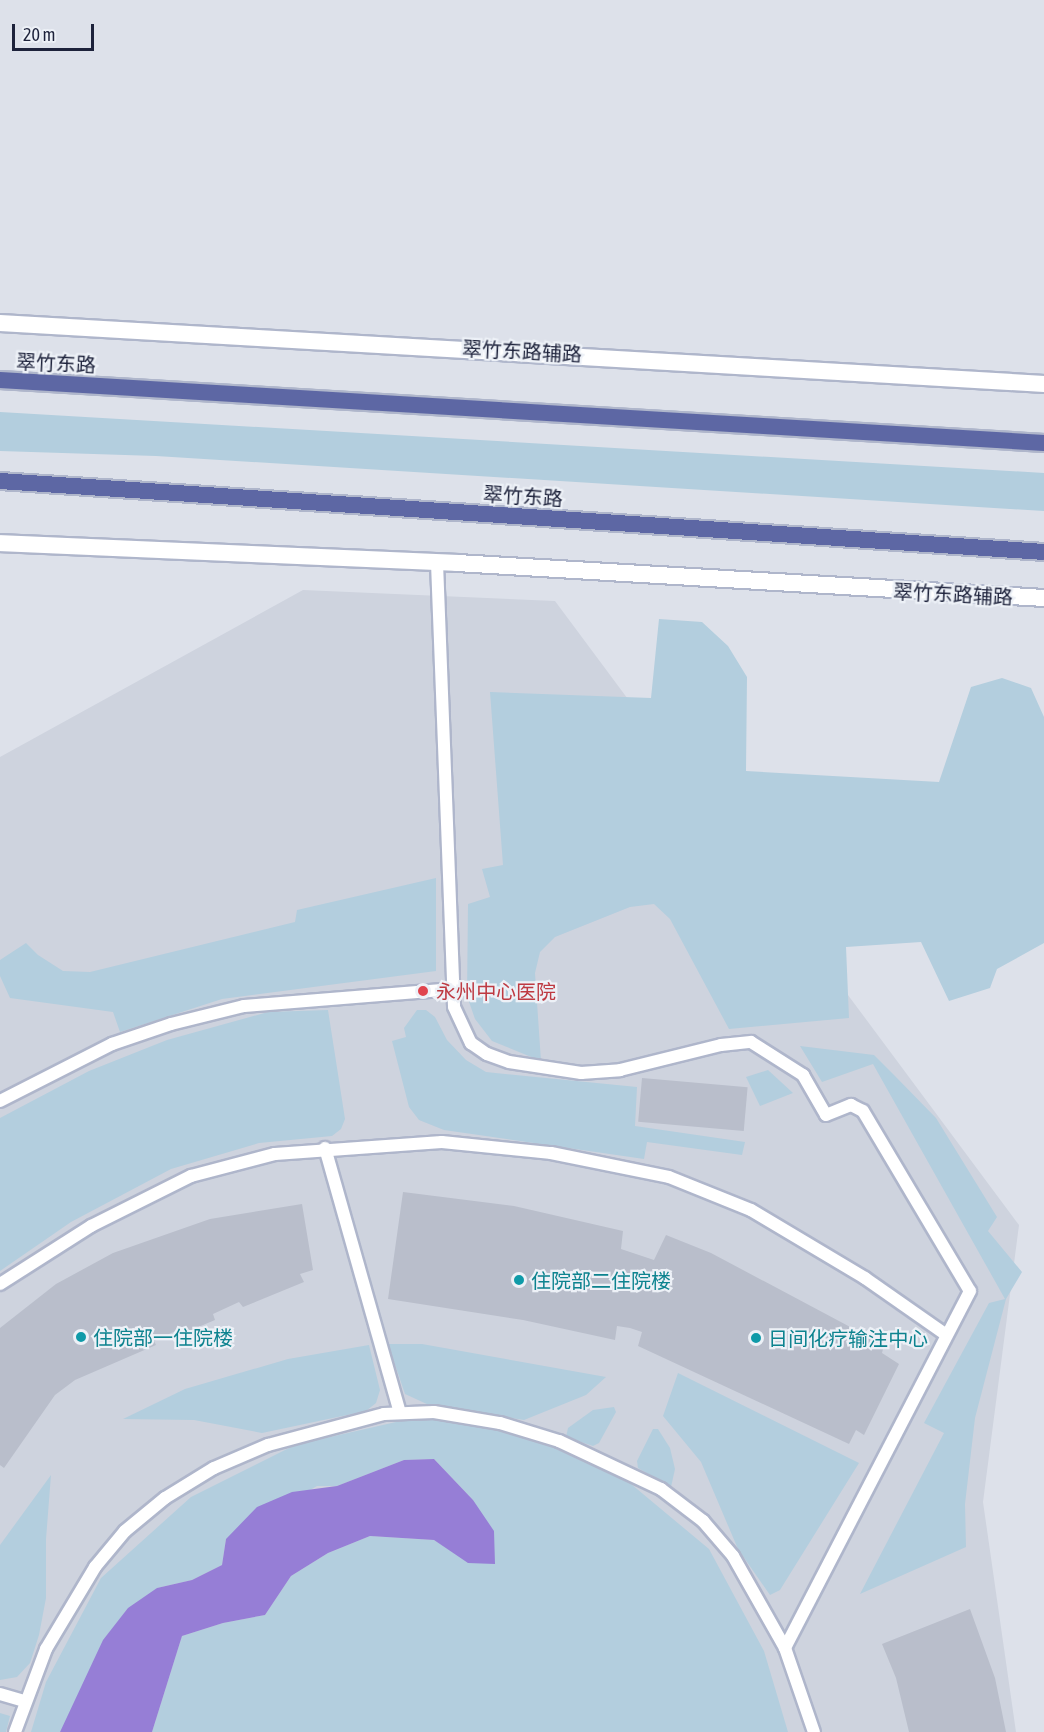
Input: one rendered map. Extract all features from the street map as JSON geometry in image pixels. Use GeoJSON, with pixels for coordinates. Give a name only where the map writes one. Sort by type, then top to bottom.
{"type":"FeatureCollection","features":[{"type":"Feature","properties":{"kind":"main road","name":"翠竹东路辅路"},"geometry":{"type":"LineString","coordinates":[[0,323],[1044,384]]}},
{"type":"Feature","properties":{"kind":"main road","name":"翠竹东路"},"geometry":{"type":"LineString","coordinates":[[0,380],[1044,443]]}},
{"type":"Feature","properties":{"kind":"main road","name":"翠竹东路"},"geometry":{"type":"LineString","coordinates":[[0,481],[1044,552]]}},
{"type":"Feature","properties":{"kind":"main road","name":"翠竹东路辅路"},"geometry":{"type":"LineString","coordinates":[[0,543],[437,562],[1044,598]]}},
{"type":"Feature","properties":{"kind":"lane"},"geometry":{"type":"LineString","coordinates":[[437,562],[454,989],[460,1025],[471,1043],[487,1054],[509,1062],[581,1072],[620,1070],[721,1045],[751,1042],[803,1075],[826,1115],[851,1106],[863,1111],[970,1291],[945,1334],[785,1648]]}},
{"type":"Feature","properties":{"kind":"lane"},"geometry":{"type":"LineString","coordinates":[[0,1101],[112,1044],[171,1023],[244,1006],[454,989]]}},
{"type":"Feature","properties":{"kind":"lane"},"geometry":{"type":"LineString","coordinates":[[0,1284],[91,1226],[191,1176],[275,1154],[325,1148],[442,1142],[551,1153],[669,1177],[751,1210],[865,1278],[945,1334]]}},
{"type":"Feature","properties":{"kind":"lane"},"geometry":{"type":"LineString","coordinates":[[325,1148],[400,1413]]}},
{"type":"Feature","properties":{"kind":"lane"},"geometry":{"type":"LineString","coordinates":[[15,1732],[46,1649],[95,1567],[125,1531],[165,1498],[214,1468],[268,1445],[353,1421],[400,1413],[434,1412],[508,1426],[559,1441],[661,1489],[703,1521],[733,1556],[785,1648],[814,1732]]}},
{"type":"Feature","properties":{"kind":"lane"},"geometry":{"type":"LineString","coordinates":[[0,1694],[25,1701]]}},
{"type":"Feature","properties":{"kind":"shaded area"},"geometry":{"type":"Polygon","coordinates":[[[0,412],[1044,473],[1044,511],[156,456],[0,451],[0,412]]]}},
{"type":"Feature","properties":{"kind":"shaded area","name":"永州中心医院"},"geometry":{"type":"Polygon","coordinates":[[[303,590],[555,601],[1019,1225],[983,1502],[1016,1732],[0,1732],[0,757],[303,590]]]}},
{"type":"Feature","properties":{"kind":"shaded area"},"geometry":{"type":"Polygon","coordinates":[[[659,619],[702,622],[728,646],[747,677],[746,771],[939,782],[971,687],[1002,678],[1031,688],[1044,717],[1044,943],[997,969],[990,988],[949,1001],[921,942],[846,947],[849,1018],[729,1029],[670,919],[654,904],[630,907],[555,937],[540,952],[535,973],[541,1061],[492,1041],[475,1019],[467,996],[468,904],[490,897],[482,869],[503,865],[490,692],[651,698],[659,619]]]}},
{"type":"Feature","properties":{"kind":"shaded area"},"geometry":{"type":"Polygon","coordinates":[[[436,878],[436,971],[222,999],[120,1032],[113,1012],[10,998],[0,976],[0,960],[26,943],[38,955],[63,971],[90,972],[295,922],[297,910],[436,878]]]}},
{"type":"Feature","properties":{"kind":"shaded area"},"geometry":{"type":"Polygon","coordinates":[[[328,1010],[345,1119],[341,1129],[332,1136],[259,1143],[171,1169],[71,1222],[0,1271],[0,1118],[89,1071],[167,1040],[268,1012],[328,1010]]]}},
{"type":"Feature","properties":{"kind":"shaded area"},"geometry":{"type":"Polygon","coordinates":[[[417,1010],[426,1010],[435,1017],[447,1040],[466,1060],[486,1072],[637,1087],[635,1126],[745,1142],[742,1155],[647,1142],[644,1159],[444,1130],[419,1120],[409,1107],[392,1041],[406,1037],[404,1028],[417,1010]]]}},
{"type":"Feature","properties":{"kind":"shaded area"},"geometry":{"type":"Polygon","coordinates":[[[800,1046],[874,1055],[894,1075],[936,1118],[997,1217],[988,1231],[1022,1272],[1006,1299],[975,1418],[965,1504],[966,1547],[860,1594],[944,1433],[924,1423],[989,1303],[1005,1299],[873,1064],[822,1082],[800,1046]]]}},
{"type":"Feature","properties":{"kind":"shaded area"},"geometry":{"type":"Polygon","coordinates":[[[768,1070],[793,1093],[760,1106],[746,1077],[768,1070]]]}},
{"type":"Feature","properties":{"kind":"shaded area"},"geometry":{"type":"Polygon","coordinates":[[[388,1344],[422,1344],[606,1377],[586,1395],[524,1420],[429,1405],[405,1394],[388,1344]]]}},
{"type":"Feature","properties":{"kind":"shaded area"},"geometry":{"type":"Polygon","coordinates":[[[369,1345],[380,1390],[376,1403],[366,1411],[262,1433],[194,1420],[123,1419],[185,1389],[288,1359],[369,1345]]]}},
{"type":"Feature","properties":{"kind":"shaded area"},"geometry":{"type":"Polygon","coordinates":[[[678,1373],[859,1463],[780,1590],[770,1595],[738,1549],[701,1462],[663,1416],[678,1373]]]}},
{"type":"Feature","properties":{"kind":"shaded area"},"geometry":{"type":"Polygon","coordinates":[[[614,1407],[616,1412],[599,1443],[593,1446],[566,1437],[568,1428],[593,1410],[614,1407]]]}},
{"type":"Feature","properties":{"kind":"shaded area"},"geometry":{"type":"Polygon","coordinates":[[[418,1417],[523,1433],[625,1479],[709,1549],[764,1651],[788,1732],[152,1732],[182,1636],[223,1623],[265,1615],[291,1576],[328,1553],[370,1536],[434,1540],[468,1562],[473,1500],[434,1459],[404,1460],[337,1486],[317,1486],[226,1539],[222,1565],[192,1580],[157,1588],[60,1732],[31,1732],[46,1682],[101,1578],[191,1497],[295,1445],[418,1417]]]}},
{"type":"Feature","properties":{"kind":"shaded area"},"geometry":{"type":"Polygon","coordinates":[[[653,1429],[658,1429],[670,1448],[675,1469],[671,1487],[638,1468],[637,1461],[653,1429]]]}},
{"type":"Feature","properties":{"kind":"shaded area"},"geometry":{"type":"Polygon","coordinates":[[[434,1459],[473,1500],[494,1531],[495,1564],[468,1563],[434,1540],[370,1536],[328,1553],[291,1576],[265,1615],[223,1623],[182,1636],[152,1732],[60,1732],[103,1640],[128,1608],[157,1588],[192,1580],[222,1565],[226,1539],[257,1507],[292,1492],[337,1486],[404,1460],[434,1459]]]}},
{"type":"Feature","properties":{"kind":"shaded area"},"geometry":{"type":"Polygon","coordinates":[[[51,1475],[46,1539],[46,1598],[39,1635],[30,1663],[17,1677],[0,1680],[0,1545],[51,1475]]]}},
{"type":"Feature","properties":{"kind":"shaded area"},"geometry":{"type":"Polygon","coordinates":[[[0,1713],[10,1716],[6,1732],[0,1732],[0,1713]]]}},
{"type":"Feature","properties":{"kind":"building"},"geometry":{"type":"Polygon","coordinates":[[[642,1078],[748,1087],[744,1131],[638,1122],[642,1078]]]}},
{"type":"Feature","properties":{"kind":"building"},"geometry":{"type":"Polygon","coordinates":[[[403,1192],[514,1206],[623,1231],[621,1249],[654,1260],[666,1235],[711,1253],[884,1345],[882,1353],[899,1364],[864,1435],[856,1430],[849,1444],[638,1346],[642,1332],[630,1328],[617,1326],[615,1340],[523,1320],[388,1299],[403,1192]]]}},
{"type":"Feature","properties":{"kind":"building","name":"住院部一住院楼"},"geometry":{"type":"Polygon","coordinates":[[[302,1204],[313,1270],[300,1274],[304,1282],[243,1307],[239,1302],[213,1314],[215,1320],[184,1333],[182,1328],[154,1341],[156,1345],[75,1380],[55,1395],[4,1468],[0,1465],[0,1328],[56,1284],[113,1253],[210,1219],[302,1204]]]}},
{"type":"Feature","properties":{"kind":"building"},"geometry":{"type":"Polygon","coordinates":[[[970,1609],[995,1678],[1006,1732],[909,1732],[896,1678],[882,1644],[970,1609]]]}},
{"type":"Feature","properties":{"kind":"place","name":"永州中心医院"},"geometry":{"type":"Point","coordinates":[423,991]}},
{"type":"Feature","properties":{"kind":"place","name":"住院部二住院楼"},"geometry":{"type":"Point","coordinates":[519,1280]}},
{"type":"Feature","properties":{"kind":"place","name":"住院部一住院楼"},"geometry":{"type":"Point","coordinates":[81,1337]}},
{"type":"Feature","properties":{"kind":"place","name":"日间化疗输注中心"},"geometry":{"type":"Point","coordinates":[756,1338]}}]}
